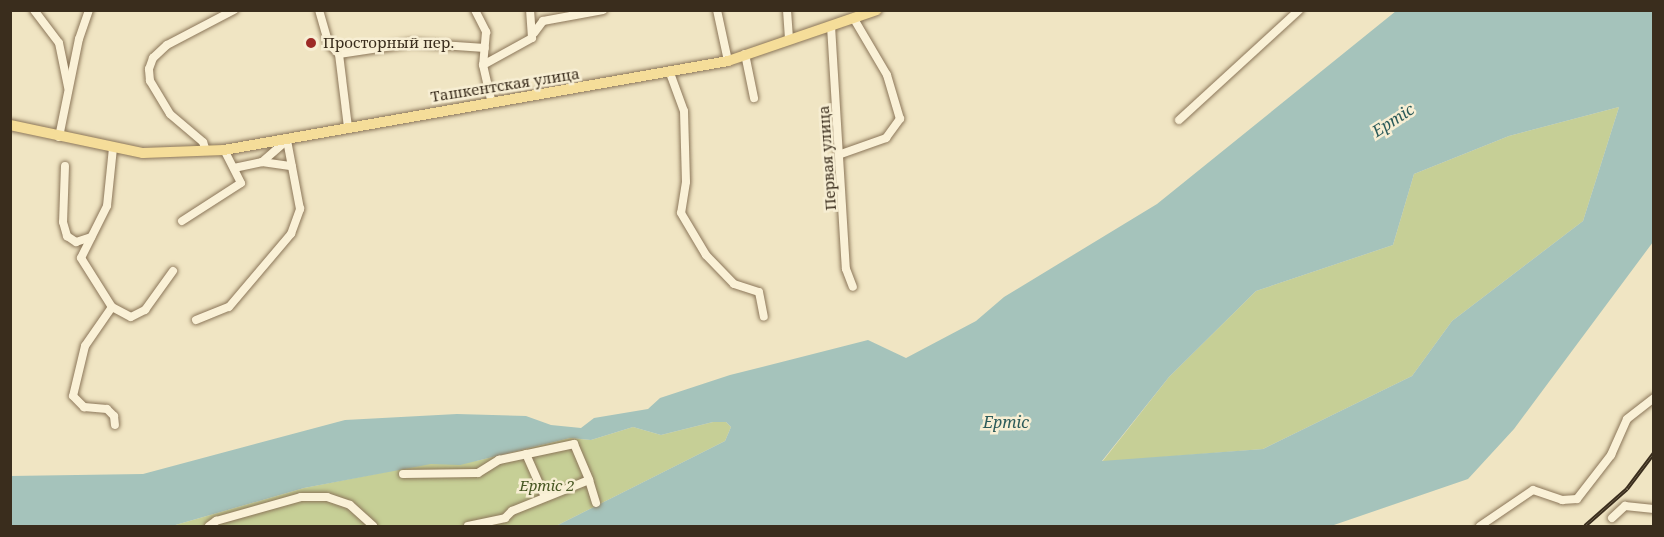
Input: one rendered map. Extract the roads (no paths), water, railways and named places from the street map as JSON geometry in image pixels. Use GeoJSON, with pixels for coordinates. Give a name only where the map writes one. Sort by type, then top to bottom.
{"type":"FeatureCollection","features":[{"type":"Feature","properties":{"kind":"main road","name":"Ташкентская улица"},"geometry":{"type":"LineString","coordinates":[[10,125],[156,155],[224,150],[728,61],[874,11]]}},
{"type":"Feature","properties":{"kind":"street"},"geometry":{"type":"LineString","coordinates":[[34,10],[59,44],[68,90]]}},
{"type":"Feature","properties":{"kind":"street"},"geometry":{"type":"LineString","coordinates":[[206,151],[203,142],[170,114],[150,81],[149,69],[153,58],[167,45],[234,10]]}},
{"type":"Feature","properties":{"kind":"street"},"geometry":{"type":"LineString","coordinates":[[319,10],[329,44],[339,54],[348,127]]}},
{"type":"Feature","properties":{"kind":"street"},"geometry":{"type":"LineString","coordinates":[[475,10],[486,33],[483,65],[492,103]]}},
{"type":"Feature","properties":{"kind":"street"},"geometry":{"type":"LineString","coordinates":[[530,10],[534,33]]}},
{"type":"Feature","properties":{"kind":"street"},"geometry":{"type":"LineString","coordinates":[[483,65],[528,42],[543,21],[603,10]]}},
{"type":"Feature","properties":{"kind":"street"},"geometry":{"type":"LineString","coordinates":[[717,10],[728,61]]}},
{"type":"Feature","properties":{"kind":"street"},"geometry":{"type":"LineString","coordinates":[[787,10],[789,39]]}},
{"type":"Feature","properties":{"kind":"street"},"geometry":{"type":"LineString","coordinates":[[1179,120],[1299,10]]}},
{"type":"Feature","properties":{"kind":"street"},"geometry":{"type":"LineString","coordinates":[[60,137],[68,90],[86,13]]}},
{"type":"Feature","properties":{"kind":"street"},"geometry":{"type":"LineString","coordinates":[[841,154],[886,138],[900,119],[887,75],[854,19]]}},
{"type":"Feature","properties":{"kind":"street","name":"Первая улица"},"geometry":{"type":"LineString","coordinates":[[831,26],[841,154],[846,269],[853,286]]}},
{"type":"Feature","properties":{"kind":"street"},"geometry":{"type":"LineString","coordinates":[[339,54],[412,43],[484,48]]}},
{"type":"Feature","properties":{"kind":"street"},"geometry":{"type":"LineString","coordinates":[[745,54],[754,98]]}},
{"type":"Feature","properties":{"kind":"street"},"geometry":{"type":"LineString","coordinates":[[670,73],[684,111],[686,182],[681,213],[706,255],[734,284],[759,292],[764,317]]}},
{"type":"Feature","properties":{"kind":"street"},"geometry":{"type":"LineString","coordinates":[[196,320],[229,307],[291,234],[300,209],[287,140]]}},
{"type":"Feature","properties":{"kind":"street","name":"Ташкентская улица"},"geometry":{"type":"LineString","coordinates":[[262,162],[287,140]]}},
{"type":"Feature","properties":{"kind":"street"},"geometry":{"type":"LineString","coordinates":[[113,148],[106,206],[81,258],[112,307],[131,317],[145,310],[173,271]]}},
{"type":"Feature","properties":{"kind":"street"},"geometry":{"type":"LineString","coordinates":[[182,221],[241,183],[224,150]]}},
{"type":"Feature","properties":{"kind":"street","name":"Ташкентская улица"},"geometry":{"type":"LineString","coordinates":[[234,168],[262,162],[292,166]]}},
{"type":"Feature","properties":{"kind":"street"},"geometry":{"type":"LineString","coordinates":[[64,166],[63,222],[67,236],[76,242],[91,237]]}},
{"type":"Feature","properties":{"kind":"street"},"geometry":{"type":"LineString","coordinates":[[112,307],[86,346],[73,396],[84,407],[107,410],[114,416],[115,425]]}},
{"type":"Feature","properties":{"kind":"street"},"geometry":{"type":"LineString","coordinates":[[1480,526],[1533,490],[1562,500],[1577,499],[1611,455],[1627,420],[1653,398]]}},
{"type":"Feature","properties":{"kind":"street"},"geometry":{"type":"LineString","coordinates":[[403,474],[478,473],[499,460],[574,444],[596,503]]}},
{"type":"Feature","properties":{"kind":"street"},"geometry":{"type":"LineString","coordinates":[[526,454],[544,497]]}},
{"type":"Feature","properties":{"kind":"street"},"geometry":{"type":"LineString","coordinates":[[468,526],[505,518],[512,511],[589,480]]}},
{"type":"Feature","properties":{"kind":"street"},"geometry":{"type":"LineString","coordinates":[[209,526],[216,521],[301,497],[327,497],[350,505],[373,526]]}},
{"type":"Feature","properties":{"kind":"street"},"geometry":{"type":"LineString","coordinates":[[1612,518],[1625,506],[1653,509]]}},
{"type":"Feature","properties":{"kind":"water","name":"Ертіс"},"geometry":{"type":"Polygon","coordinates":[[[1396,11],[1653,11],[1653,242],[1514,429],[1468,479],[1331,526],[556,526],[725,441],[731,427],[726,422],[713,422],[661,435],[633,427],[591,440],[570,438],[460,465],[431,464],[304,488],[172,526],[11,526],[10,476],[143,474],[345,420],[457,414],[526,416],[551,425],[581,428],[594,418],[648,409],[660,398],[730,375],[868,340],[906,358],[976,321],[1004,297],[1157,204],[1396,11]],[[1619,107],[1509,136],[1414,174],[1393,245],[1256,291],[1169,377],[1102,461],[1263,449],[1412,376],[1452,321],[1583,221],[1619,107]]]}},
{"type":"Feature","properties":{"kind":"railway"},"geometry":{"type":"LineString","coordinates":[[1585,526],[1627,489],[1654,453]]}},
{"type":"Feature","properties":{"kind":"place","name":"Просторный пер."},"geometry":{"type":"Point","coordinates":[311,43]}},
{"type":"Feature","properties":{"kind":"park label","name":"Ертіс 2"},"geometry":{"type":"Point","coordinates":[547,486]}}]}
